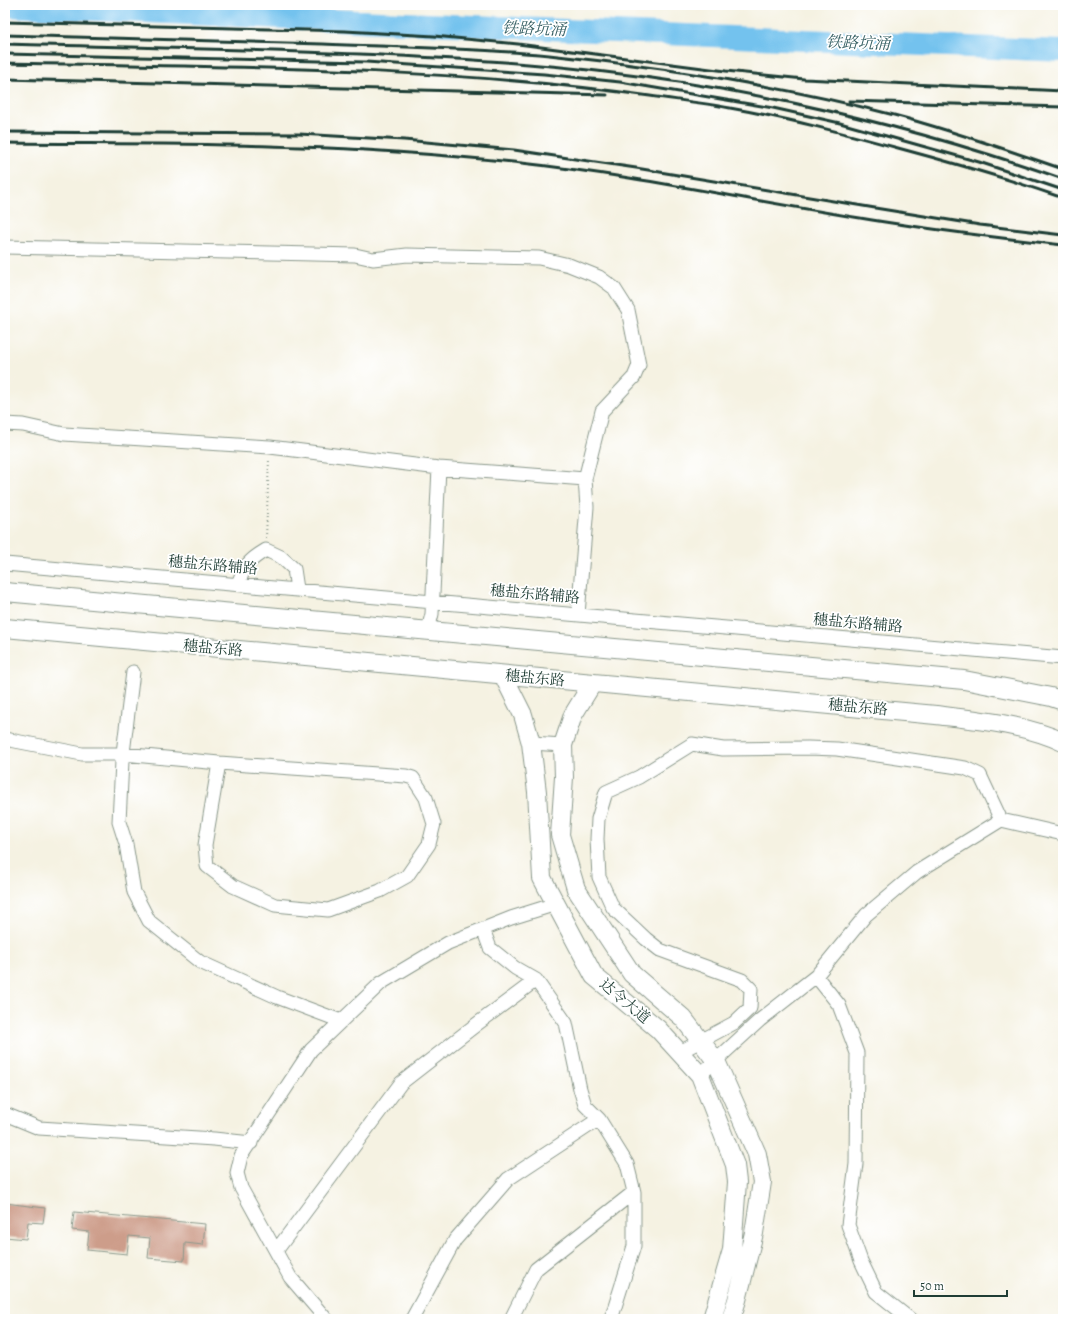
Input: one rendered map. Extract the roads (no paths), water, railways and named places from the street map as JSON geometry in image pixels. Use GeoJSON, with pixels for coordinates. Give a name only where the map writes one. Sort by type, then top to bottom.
{"type":"FeatureCollection","features":[{"type":"Feature","properties":{"kind":"main road"},"geometry":{"type":"LineString","coordinates":[[5,592],[964,680],[1059,696]]}},
{"type":"Feature","properties":{"kind":"main road","name":"穗盐东路"},"geometry":{"type":"LineString","coordinates":[[5,628],[936,715],[985,721],[1027,730],[1063,742]]}},
{"type":"Feature","properties":{"kind":"main road","name":"达令大道"},"geometry":{"type":"LineString","coordinates":[[503,675],[523,715],[530,743],[537,792],[542,878],[594,976],[658,1029],[700,1075],[735,1165],[737,1182],[732,1250],[712,1319]]}},
{"type":"Feature","properties":{"kind":"main road","name":"达令大道"},"geometry":{"type":"LineString","coordinates":[[592,684],[573,715],[564,745],[564,777],[560,835],[576,889],[632,974],[683,1018],[716,1061],[757,1154],[762,1182],[754,1233],[731,1319]]}},
{"type":"Feature","properties":{"kind":"street"},"geometry":{"type":"LineString","coordinates":[[5,247],[355,255],[373,259],[407,255],[539,258],[569,265],[599,278],[614,288],[628,310],[639,365],[634,377],[602,412],[585,479],[587,507],[578,614]]}},
{"type":"Feature","properties":{"kind":"street"},"geometry":{"type":"LineString","coordinates":[[5,424],[23,425],[64,434],[270,448],[439,468],[585,479]]}},
{"type":"Feature","properties":{"kind":"street"},"geometry":{"type":"LineString","coordinates":[[428,630],[432,614],[433,601],[439,468]]}},
{"type":"Feature","properties":{"kind":"street"},"geometry":{"type":"LineString","coordinates":[[238,584],[244,567],[255,556],[266,550],[281,557],[294,569],[296,589]]}},
{"type":"Feature","properties":{"kind":"street","name":"穗盐东路辅路"},"geometry":{"type":"LineString","coordinates":[[5,564],[1063,658]]}},
{"type":"Feature","properties":{"kind":"street"},"geometry":{"type":"LineString","coordinates":[[133,672],[123,754],[119,822],[126,844],[134,892],[149,921],[200,962],[277,997],[341,1021]]}},
{"type":"Feature","properties":{"kind":"street"},"geometry":{"type":"LineString","coordinates":[[5,739],[82,754],[123,754],[219,763],[406,776],[413,778],[426,798],[434,824],[429,844],[407,876],[380,892],[328,910],[275,905],[234,886],[207,866],[205,845],[219,763]]}},
{"type":"Feature","properties":{"kind":"street"},"geometry":{"type":"LineString","coordinates":[[530,743],[564,745]]}},
{"type":"Feature","properties":{"kind":"street"},"geometry":{"type":"LineString","coordinates":[[680,1052],[734,1023],[750,1008],[751,989],[742,980],[660,950],[613,908],[600,877],[597,839],[598,819],[606,792],[639,777],[692,744],[723,749],[837,749],[965,768],[980,775],[1001,820]]}},
{"type":"Feature","properties":{"kind":"street"},"geometry":{"type":"LineString","coordinates":[[700,1075],[760,1020],[816,976],[866,914],[917,872],[1001,820],[1063,834]]}},
{"type":"Feature","properties":{"kind":"street"},"geometry":{"type":"LineString","coordinates":[[326,1319],[290,1277],[242,1188],[237,1173],[242,1156],[311,1050],[381,983],[448,943],[512,918],[556,904]]}},
{"type":"Feature","properties":{"kind":"street"},"geometry":{"type":"LineString","coordinates":[[482,929],[490,948],[515,968],[536,980],[566,1023],[580,1090],[585,1105],[599,1119],[627,1164],[634,1192],[634,1246],[610,1319]]}},
{"type":"Feature","properties":{"kind":"street"},"geometry":{"type":"LineString","coordinates":[[816,976],[839,1005],[856,1054],[856,1164],[848,1225],[861,1261],[876,1292],[910,1319]]}},
{"type":"Feature","properties":{"kind":"street"},"geometry":{"type":"LineString","coordinates":[[276,1251],[401,1083],[536,980]]}},
{"type":"Feature","properties":{"kind":"street"},"geometry":{"type":"LineString","coordinates":[[5,1114],[39,1128],[214,1139],[251,1143]]}},
{"type":"Feature","properties":{"kind":"street"},"geometry":{"type":"LineString","coordinates":[[412,1319],[456,1240],[508,1179],[599,1119]]}},
{"type":"Feature","properties":{"kind":"street"},"geometry":{"type":"LineString","coordinates":[[512,1319],[536,1269],[634,1192]]}},
{"type":"Feature","properties":{"kind":"waterway","name":"铁路坑涌"},"geometry":{"type":"LineString","coordinates":[[5,6],[1063,51]]}},
{"type":"Feature","properties":{"kind":"railway"},"geometry":{"type":"LineString","coordinates":[[5,22],[345,31],[434,36],[518,44],[726,71],[804,79],[1063,91]]}},
{"type":"Feature","properties":{"kind":"railway"},"geometry":{"type":"LineString","coordinates":[[5,35],[436,48],[549,55],[636,65],[766,86],[894,115],[979,140],[1063,169]]}},
{"type":"Feature","properties":{"kind":"railway"},"geometry":{"type":"LineString","coordinates":[[5,44],[227,49],[449,58],[597,71],[716,88],[833,112],[949,142],[1063,179]]}},
{"type":"Feature","properties":{"kind":"railway"},"geometry":{"type":"LineString","coordinates":[[5,54],[366,62],[544,74],[620,82],[773,108],[840,123],[979,162],[1063,190]]}},
{"type":"Feature","properties":{"kind":"railway"},"geometry":{"type":"LineString","coordinates":[[5,63],[247,67],[409,73],[570,86],[650,96],[730,108],[815,126],[961,165],[1063,198]]}},
{"type":"Feature","properties":{"kind":"railway"},"geometry":{"type":"LineString","coordinates":[[5,79],[607,95]]}},
{"type":"Feature","properties":{"kind":"railway"},"geometry":{"type":"LineString","coordinates":[[849,101],[1063,107]]}},
{"type":"Feature","properties":{"kind":"railway"},"geometry":{"type":"LineString","coordinates":[[5,132],[299,134],[404,140],[514,150],[636,168],[980,225],[1063,235]]}},
{"type":"Feature","properties":{"kind":"railway"},"geometry":{"type":"LineString","coordinates":[[5,143],[189,144],[326,148],[486,159],[558,167],[603,174],[896,224],[1063,245]]}}]}
